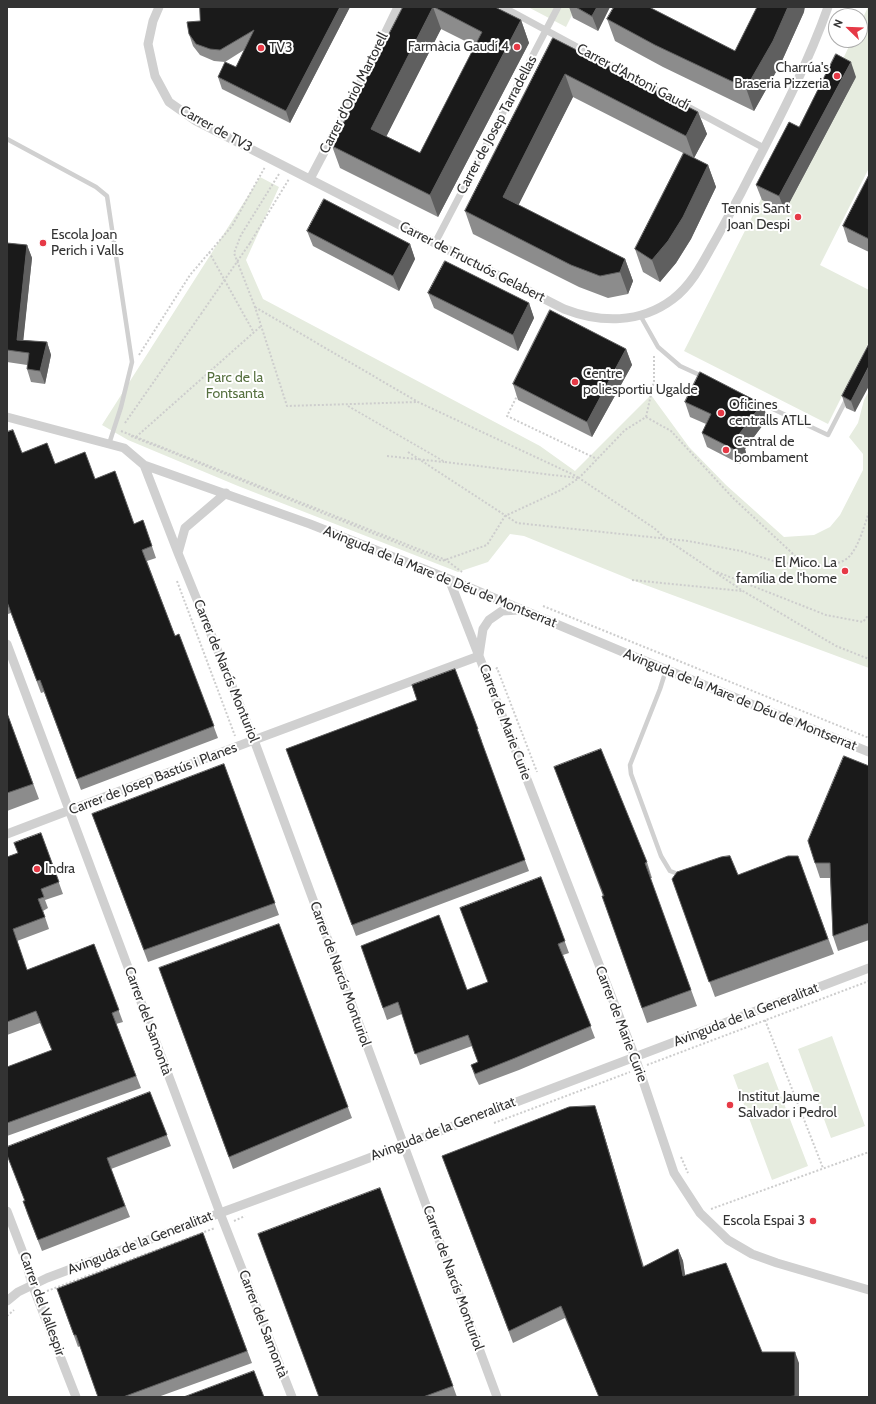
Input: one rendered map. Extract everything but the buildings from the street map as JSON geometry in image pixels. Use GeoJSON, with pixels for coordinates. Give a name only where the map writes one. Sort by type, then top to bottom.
{"type":"FeatureCollection","features":[{"type":"Feature","properties":{"kind":"street","name":"Carrer de TV3"},"geometry":{"type":"LineString","coordinates":[[159,7],[153,21],[148,44],[155,76],[169,102],[196,121],[310,179]]}},
{"type":"Feature","properties":{"kind":"street","name":"Carrer d'Oriol Martorell"},"geometry":{"type":"LineString","coordinates":[[310,179],[372,61],[398,7]]}},
{"type":"Feature","properties":{"kind":"street","name":"Carrer d'Antoni Gaudí"},"geometry":{"type":"LineString","coordinates":[[503,7],[764,148]]}},
{"type":"Feature","properties":{"kind":"street","name":"Carrer de Josep Tarradellas"},"geometry":{"type":"LineString","coordinates":[[435,243],[558,7]]}},
{"type":"Feature","properties":{"kind":"street","name":"Carrer de Fructuós Gelabert"},"geometry":{"type":"LineString","coordinates":[[310,179],[577,314],[604,319],[622,319],[640,315],[656,309],[673,299],[690,283],[699,271],[764,148],[794,87],[818,34],[828,7]]}},
{"type":"Feature","properties":{"kind":"street","name":"Avinguda de la Mare de Déu de Montserrat"},"geometry":{"type":"LineString","coordinates":[[7,417],[124,448],[144,465],[310,524],[449,579],[520,610],[869,752]]}},
{"type":"Feature","properties":{"kind":"street","name":"Carrer de Narcís Monturiol"},"geometry":{"type":"LineString","coordinates":[[144,465],[254,740],[497,1397]]}},
{"type":"Feature","properties":{"kind":"street"},"geometry":{"type":"LineString","coordinates":[[178,553],[185,528],[226,493]]}},
{"type":"Feature","properties":{"kind":"street","name":"Carrer de Marie Curie"},"geometry":{"type":"LineString","coordinates":[[449,579],[635,1056],[674,1174],[700,1213],[728,1240],[752,1254],[777,1263],[869,1290]]}},
{"type":"Feature","properties":{"kind":"street","name":"Carrer de Marie Curie"},"geometry":{"type":"LineString","coordinates":[[479,656],[483,629],[489,620],[502,612],[520,610]]}},
{"type":"Feature","properties":{"kind":"street","name":"Carrer del Samontà"},"geometry":{"type":"LineString","coordinates":[[7,644],[220,1213],[292,1397]]}},
{"type":"Feature","properties":{"kind":"street","name":"Carrer de Josep Bastús i Planes"},"geometry":{"type":"LineString","coordinates":[[7,834],[479,656]]}},
{"type":"Feature","properties":{"kind":"street","name":"Avinguda de la Generalitat"},"geometry":{"type":"LineString","coordinates":[[7,1301],[18,1292],[32,1284],[348,1166],[869,968]]}},
{"type":"Feature","properties":{"kind":"street","name":"Carrer del Vallespir"},"geometry":{"type":"LineString","coordinates":[[7,1211],[25,1258],[32,1284],[76,1397]]}},
{"type":"Feature","properties":{"kind":"street","name":"Avinguda de la Generalitat"},"geometry":{"type":"LineString","coordinates":[[7,1295],[18,1292]]}},
{"type":"Feature","properties":{"kind":"lane"},"geometry":{"type":"LineString","coordinates":[[7,139],[96,187],[107,196],[132,362],[121,407],[109,444]]}},
{"type":"Feature","properties":{"kind":"lane"},"geometry":{"type":"LineString","coordinates":[[640,315],[658,347],[680,366],[708,379]]}},
{"type":"Feature","properties":{"kind":"lane"},"geometry":{"type":"LineString","coordinates":[[750,399],[828,435],[848,394]]}},
{"type":"Feature","properties":{"kind":"lane"},"geometry":{"type":"LineString","coordinates":[[666,670],[630,765],[631,774],[661,856],[670,871],[678,875],[685,875]]}},
{"type":"Feature","properties":{"kind":"path"},"geometry":{"type":"LineString","coordinates":[[132,362],[139,355],[190,275],[232,226],[270,159]]}},
{"type":"Feature","properties":{"kind":"path"},"geometry":{"type":"LineString","coordinates":[[284,166],[241,235],[234,253],[255,308],[286,406],[418,402]]}},
{"type":"Feature","properties":{"kind":"path"},"geometry":{"type":"LineString","coordinates":[[124,424],[250,243],[294,171]]}},
{"type":"Feature","properties":{"kind":"path"},"geometry":{"type":"LineString","coordinates":[[209,252],[254,332]]}},
{"type":"Feature","properties":{"kind":"path"},"geometry":{"type":"LineString","coordinates":[[255,308],[418,402],[574,474],[743,591],[836,646],[869,659]]}},
{"type":"Feature","properties":{"kind":"path"},"geometry":{"type":"LineString","coordinates":[[136,437],[261,326]]}},
{"type":"Feature","properties":{"kind":"path"},"geometry":{"type":"LineString","coordinates":[[446,560],[487,545],[505,516],[561,490],[579,478],[625,430],[646,417],[654,382],[654,339]]}},
{"type":"Feature","properties":{"kind":"path"},"geometry":{"type":"LineString","coordinates":[[521,388],[507,416],[597,459]]}},
{"type":"Feature","properties":{"kind":"path"},"geometry":{"type":"LineString","coordinates":[[347,405],[445,462]]}},
{"type":"Feature","properties":{"kind":"path"},"geometry":{"type":"LineString","coordinates":[[646,417],[671,432],[733,498],[806,566]]}},
{"type":"Feature","properties":{"kind":"path","name":"Avinguda de la Mare de Déu de Montserrat"},"geometry":{"type":"LineString","coordinates":[[109,444],[120,430],[446,560],[463,574]]}},
{"type":"Feature","properties":{"kind":"path"},"geometry":{"type":"LineString","coordinates":[[408,452],[517,523],[666,539],[741,551],[777,562],[806,566],[826,565],[845,561],[857,546],[869,512]]}},
{"type":"Feature","properties":{"kind":"path"},"geometry":{"type":"LineString","coordinates":[[387,456],[579,478]]}},
{"type":"Feature","properties":{"kind":"path"},"geometry":{"type":"LineString","coordinates":[[713,570],[826,615],[863,622],[869,614]]}},
{"type":"Feature","properties":{"kind":"path","name":"Carrer de Narcís Monturiol"},"geometry":{"type":"LineString","coordinates":[[176,580],[239,746]]}},
{"type":"Feature","properties":{"kind":"path"},"geometry":{"type":"LineString","coordinates":[[632,580],[743,591]]}},
{"type":"Feature","properties":{"kind":"path","name":"Avinguda de la Mare de Déu de Montserrat"},"geometry":{"type":"LineString","coordinates":[[537,603],[869,738]]}},
{"type":"Feature","properties":{"kind":"path"},"geometry":{"type":"LineString","coordinates":[[761,1009],[823,1169]]}},
{"type":"Feature","properties":{"kind":"path"},"geometry":{"type":"LineString","coordinates":[[648,1065],[650,1071]]}},
{"type":"Feature","properties":{"kind":"path"},"geometry":{"type":"LineString","coordinates":[[700,1213],[801,1178],[869,1152]]}},
{"type":"Feature","properties":{"kind":"path"},"geometry":{"type":"LineString","coordinates":[[680,1156],[691,1179]]}},
{"type":"Feature","properties":{"kind":"path"},"geometry":{"type":"LineString","coordinates":[[708,1206],[716,1214]]}},
{"type":"Feature","properties":{"kind":"green space"},"geometry":{"type":"Polygon","coordinates":[[[528,7],[576,7],[566,27],[528,7]]]}},
{"type":"Feature","properties":{"kind":"green space","name":"Tennis Sant Joan Despi"},"geometry":{"type":"Polygon","coordinates":[[[868,7],[869,168],[820,265],[869,290],[869,342],[828,424],[684,351],[793,136],[804,141],[848,48],[868,48],[868,7]]]}},
{"type":"Feature","properties":{"kind":"green space","name":"Parc de la Fontsanta"},"geometry":{"type":"Polygon","coordinates":[[[260,177],[279,187],[246,260],[263,299],[540,446],[575,471],[651,395],[689,447],[726,485],[784,537],[814,535],[830,527],[840,515],[863,470],[863,454],[849,437],[858,423],[864,400],[869,391],[869,668],[632,580],[524,536],[510,534],[488,562],[458,572],[238,486],[128,440],[102,425],[260,177]]]}},
{"type":"Feature","properties":{"kind":"green space"},"geometry":{"type":"Polygon","coordinates":[[[832,1036],[865,1126],[831,1138],[798,1049],[832,1036]]]}},
{"type":"Feature","properties":{"kind":"green space"},"geometry":{"type":"Polygon","coordinates":[[[768,1062],[808,1166],[772,1180],[733,1075],[768,1062]]]}},
{"type":"Feature","properties":{"kind":"place","name":"Farmàcia Gaudí 4"},"geometry":{"type":"Point","coordinates":[517,47]}},
{"type":"Feature","properties":{"kind":"place","name":"TV3"},"geometry":{"type":"Point","coordinates":[261,48]}},
{"type":"Feature","properties":{"kind":"place","name":"Charrúa's Braseria Pizzeria"},"geometry":{"type":"Point","coordinates":[837,76]}},
{"type":"Feature","properties":{"kind":"place","name":"Tennis Sant Joan Despi"},"geometry":{"type":"Point","coordinates":[798,217]}},
{"type":"Feature","properties":{"kind":"place","name":"Escola Joan Perich i Valls"},"geometry":{"type":"Point","coordinates":[43,243]}},
{"type":"Feature","properties":{"kind":"place","name":"Centre poliesportiu Ugalde"},"geometry":{"type":"Point","coordinates":[575,382]}},
{"type":"Feature","properties":{"kind":"place","name":"Oficines centralls ATLL"},"geometry":{"type":"Point","coordinates":[721,413]}},
{"type":"Feature","properties":{"kind":"place","name":"Central de bombament"},"geometry":{"type":"Point","coordinates":[726,450]}},
{"type":"Feature","properties":{"kind":"place","name":"El Mico. La família de l'home"},"geometry":{"type":"Point","coordinates":[845,571]}},
{"type":"Feature","properties":{"kind":"place","name":"Indra"},"geometry":{"type":"Point","coordinates":[37,869]}},
{"type":"Feature","properties":{"kind":"place","name":"Institut Jaume Salvador i Pedrol"},"geometry":{"type":"Point","coordinates":[730,1105]}},
{"type":"Feature","properties":{"kind":"place","name":"Escola Espai 3"},"geometry":{"type":"Point","coordinates":[813,1221]}}]}
